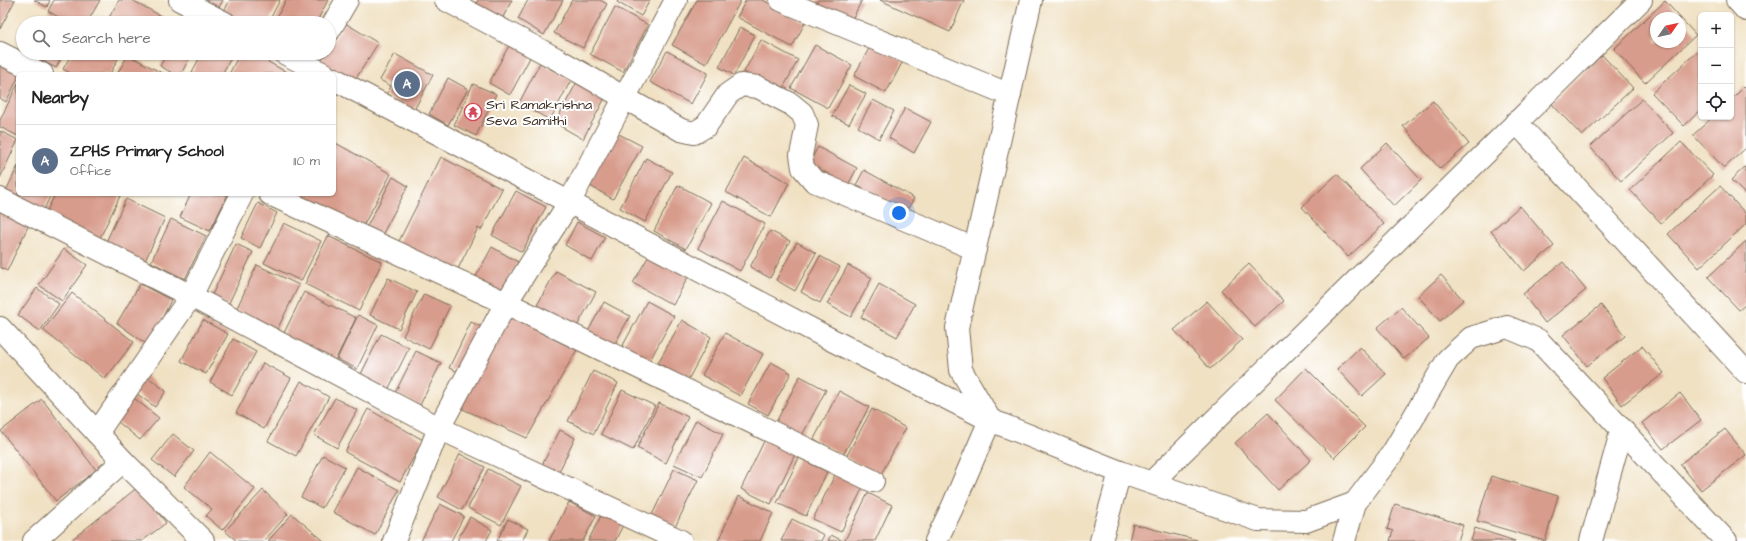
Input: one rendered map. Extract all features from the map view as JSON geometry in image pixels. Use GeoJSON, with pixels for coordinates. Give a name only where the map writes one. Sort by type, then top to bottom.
{"type":"FeatureCollection","features":[{"type":"Feature","properties":{"kind":"street"},"geometry":{"type":"LineString","coordinates":[[180,0],[211,16]]}},
{"type":"Feature","properties":{"kind":"street"},"geometry":{"type":"LineString","coordinates":[[336,19],[347,0]]}},
{"type":"Feature","properties":{"kind":"street"},"geometry":{"type":"LineString","coordinates":[[446,0],[555,58],[681,130],[694,133],[706,126],[728,94],[741,85],[758,87],[791,104],[802,113],[807,125],[801,155],[803,168],[814,181],[975,249]]}},
{"type":"Feature","properties":{"kind":"street"},"geometry":{"type":"LineString","coordinates":[[399,540],[439,428],[506,303],[569,203],[676,0]]}},
{"type":"Feature","properties":{"kind":"street"},"geometry":{"type":"LineString","coordinates":[[781,0],[1010,94]]}},
{"type":"Feature","properties":{"kind":"street"},"geometry":{"type":"LineString","coordinates":[[990,420],[961,370],[957,328],[1031,0]]}},
{"type":"Feature","properties":{"kind":"street"},"geometry":{"type":"LineString","coordinates":[[1152,482],[1641,0]]}},
{"type":"Feature","properties":{"kind":"street"},"geometry":{"type":"LineString","coordinates":[[1737,0],[1746,10]]}},
{"type":"Feature","properties":{"kind":"street"},"geometry":{"type":"LineString","coordinates":[[0,53],[38,72]]}},
{"type":"Feature","properties":{"kind":"street"},"geometry":{"type":"LineString","coordinates":[[298,60],[313,67]]}},
{"type":"Feature","properties":{"kind":"street"},"geometry":{"type":"LineString","coordinates":[[336,80],[828,338],[990,420],[1120,472],[1258,520],[1306,521],[1355,503]]}},
{"type":"Feature","properties":{"kind":"street"},"geometry":{"type":"LineString","coordinates":[[1516,122],[1746,372]]}},
{"type":"Feature","properties":{"kind":"street"},"geometry":{"type":"LineString","coordinates":[[97,432],[191,296],[241,196]]}},
{"type":"Feature","properties":{"kind":"street"},"geometry":{"type":"LineString","coordinates":[[274,196],[506,303],[873,481]]}},
{"type":"Feature","properties":{"kind":"street"},"geometry":{"type":"LineString","coordinates":[[0,199],[191,296],[439,428],[681,541]]}},
{"type":"Feature","properties":{"kind":"street"},"geometry":{"type":"LineString","coordinates":[[1344,541],[1355,503],[1392,454],[1448,359],[1471,338],[1507,327],[1538,340],[1726,541]]}},
{"type":"Feature","properties":{"kind":"street"},"geometry":{"type":"LineString","coordinates":[[0,328],[123,461],[203,541]]}},
{"type":"Feature","properties":{"kind":"street"},"geometry":{"type":"LineString","coordinates":[[936,541],[990,420]]}},
{"type":"Feature","properties":{"kind":"street"},"geometry":{"type":"LineString","coordinates":[[1591,541],[1622,429]]}},
{"type":"Feature","properties":{"kind":"street"},"geometry":{"type":"LineString","coordinates":[[34,541],[123,461]]}},
{"type":"Feature","properties":{"kind":"street"},"geometry":{"type":"LineString","coordinates":[[1101,541],[1120,472]]}},
{"type":"Feature","properties":{"kind":"building"},"geometry":{"type":"Polygon","coordinates":[[[0,0],[15,0],[0,29],[0,0]]]}},
{"type":"Feature","properties":{"kind":"building"},"geometry":{"type":"Polygon","coordinates":[[[34,0],[50,0],[47,7],[34,0]]]}},
{"type":"Feature","properties":{"kind":"building"},"geometry":{"type":"Polygon","coordinates":[[[54,0],[100,0],[91,16],[57,16],[48,11],[54,0]]]}},
{"type":"Feature","properties":{"kind":"building"},"geometry":{"type":"Polygon","coordinates":[[[119,0],[132,0],[161,16],[110,16],[119,0]]]}},
{"type":"Feature","properties":{"kind":"building"},"geometry":{"type":"Polygon","coordinates":[[[203,0],[223,0],[216,13],[203,0]]]}},
{"type":"Feature","properties":{"kind":"building"},"geometry":{"type":"Polygon","coordinates":[[[230,0],[280,0],[272,16],[229,16],[223,13],[230,0]]]}},
{"type":"Feature","properties":{"kind":"building"},"geometry":{"type":"Polygon","coordinates":[[[286,0],[328,0],[320,16],[278,16],[286,0]]]}},
{"type":"Feature","properties":{"kind":"building"},"geometry":{"type":"Polygon","coordinates":[[[478,0],[512,0],[502,19],[476,4],[478,0]]]}},
{"type":"Feature","properties":{"kind":"building"},"geometry":{"type":"Polygon","coordinates":[[[528,0],[563,0],[544,35],[518,19],[528,0]]]}},
{"type":"Feature","properties":{"kind":"building"},"geometry":{"type":"Polygon","coordinates":[[[572,0],[600,0],[607,4],[583,48],[554,33],[572,0]]]}},
{"type":"Feature","properties":{"kind":"building"},"geometry":{"type":"Polygon","coordinates":[[[618,0],[650,0],[641,16],[617,2],[618,0]]]}},
{"type":"Feature","properties":{"kind":"building"},"geometry":{"type":"Polygon","coordinates":[[[697,0],[741,0],[706,64],[672,45],[697,0]]]}},
{"type":"Feature","properties":{"kind":"building"},"geometry":{"type":"Polygon","coordinates":[[[746,0],[763,0],[805,23],[792,47],[737,17],[746,0]]]}},
{"type":"Feature","properties":{"kind":"building"},"geometry":{"type":"Polygon","coordinates":[[[818,0],[862,0],[849,25],[815,6],[818,0]]]}},
{"type":"Feature","properties":{"kind":"building"},"geometry":{"type":"Polygon","coordinates":[[[880,0],[964,0],[950,32],[880,0]]]}},
{"type":"Feature","properties":{"kind":"building"},"geometry":{"type":"Polygon","coordinates":[[[1665,1],[1675,12],[1653,12],[1665,1]]]}},
{"type":"Feature","properties":{"kind":"building"},"geometry":{"type":"Polygon","coordinates":[[[615,7],[648,25],[623,72],[590,54],[615,7]]]}},
{"type":"Feature","properties":{"kind":"building"},"geometry":{"type":"Polygon","coordinates":[[[1650,15],[1650,48],[1682,48],[1645,83],[1614,49],[1650,15]]]}},
{"type":"Feature","properties":{"kind":"building"},"geometry":{"type":"Polygon","coordinates":[[[345,23],[378,43],[352,85],[336,75],[336,72],[332,72],[319,64],[322,60],[336,60],[336,37],[345,23]]]}},
{"type":"Feature","properties":{"kind":"building"},"geometry":{"type":"Polygon","coordinates":[[[1686,24],[1696,35],[1686,44],[1686,24]]]}},
{"type":"Feature","properties":{"kind":"building"},"geometry":{"type":"Polygon","coordinates":[[[740,27],[755,35],[734,75],[719,67],[740,27]]]}},
{"type":"Feature","properties":{"kind":"building"},"geometry":{"type":"Polygon","coordinates":[[[513,38],[534,50],[510,95],[489,83],[513,38]]]}},
{"type":"Feature","properties":{"kind":"building"},"geometry":{"type":"Polygon","coordinates":[[[761,40],[798,60],[781,92],[744,72],[761,40]]]}},
{"type":"Feature","properties":{"kind":"building"},"geometry":{"type":"Polygon","coordinates":[[[872,43],[903,61],[886,93],[854,76],[872,43]]]}},
{"type":"Feature","properties":{"kind":"building"},"geometry":{"type":"Polygon","coordinates":[[[815,45],[852,65],[828,108],[791,88],[815,45]]]}},
{"type":"Feature","properties":{"kind":"building"},"geometry":{"type":"Polygon","coordinates":[[[667,51],[708,73],[691,104],[650,82],[667,51]]]}},
{"type":"Feature","properties":{"kind":"building"},"geometry":{"type":"Polygon","coordinates":[[[1698,51],[1698,113],[1684,126],[1652,93],[1698,51]]]}},
{"type":"Feature","properties":{"kind":"building"},"geometry":{"type":"Polygon","coordinates":[[[395,54],[433,75],[414,110],[386,95],[391,86],[380,80],[395,54]]]}},
{"type":"Feature","properties":{"kind":"building"},"geometry":{"type":"Polygon","coordinates":[[[1602,55],[1633,88],[1582,136],[1551,103],[1602,55]]]}},
{"type":"Feature","properties":{"kind":"building"},"geometry":{"type":"Polygon","coordinates":[[[0,60],[16,72],[16,82],[6,102],[0,98],[0,60]]]}},
{"type":"Feature","properties":{"kind":"building"},"geometry":{"type":"Polygon","coordinates":[[[41,60],[60,60],[56,68],[41,60]]]}},
{"type":"Feature","properties":{"kind":"building"},"geometry":{"type":"Polygon","coordinates":[[[68,60],[117,60],[111,72],[68,72],[63,69],[68,60]]]}},
{"type":"Feature","properties":{"kind":"building"},"geometry":{"type":"Polygon","coordinates":[[[125,60],[137,60],[160,72],[118,72],[125,60]]]}},
{"type":"Feature","properties":{"kind":"building"},"geometry":{"type":"Polygon","coordinates":[[[163,60],[188,60],[182,72],[170,72],[160,66],[163,60]]]}},
{"type":"Feature","properties":{"kind":"building"},"geometry":{"type":"Polygon","coordinates":[[[198,60],[230,60],[223,72],[192,72],[198,60]]]}},
{"type":"Feature","properties":{"kind":"building"},"geometry":{"type":"Polygon","coordinates":[[[236,60],[265,60],[286,72],[230,72],[236,60]]]}},
{"type":"Feature","properties":{"kind":"building"},"geometry":{"type":"Polygon","coordinates":[[[540,63],[571,80],[550,120],[519,103],[540,63]]]}},
{"type":"Feature","properties":{"kind":"building"},"geometry":{"type":"Polygon","coordinates":[[[448,78],[468,89],[448,125],[429,114],[448,78]]]}},
{"type":"Feature","properties":{"kind":"building"},"geometry":{"type":"Polygon","coordinates":[[[578,80],[606,96],[583,139],[555,123],[578,80]]]}},
{"type":"Feature","properties":{"kind":"building"},"geometry":{"type":"Polygon","coordinates":[[[473,84],[496,94],[476,136],[454,125],[473,84]]]}},
{"type":"Feature","properties":{"kind":"building"},"geometry":{"type":"Polygon","coordinates":[[[849,85],[866,94],[849,124],[832,116],[849,85]]]}},
{"type":"Feature","properties":{"kind":"building"},"geometry":{"type":"Polygon","coordinates":[[[16,87],[16,135],[0,127],[0,120],[16,87]]]}},
{"type":"Feature","properties":{"kind":"building"},"geometry":{"type":"Polygon","coordinates":[[[1744,87],[1746,89],[1746,148],[1724,168],[1693,135],[1710,120],[1734,120],[1734,97],[1744,87]]]}},
{"type":"Feature","properties":{"kind":"building"},"geometry":{"type":"Polygon","coordinates":[[[1642,99],[1673,133],[1621,181],[1590,147],[1642,99]]]}},
{"type":"Feature","properties":{"kind":"building"},"geometry":{"type":"Polygon","coordinates":[[[873,100],[894,111],[879,139],[858,127],[873,100]]]}},
{"type":"Feature","properties":{"kind":"building"},"geometry":{"type":"Polygon","coordinates":[[[1433,101],[1469,144],[1440,169],[1403,126],[1433,101]]]}},
{"type":"Feature","properties":{"kind":"building"},"geometry":{"type":"Polygon","coordinates":[[[905,108],[931,122],[914,153],[889,138],[905,108]]]}},
{"type":"Feature","properties":{"kind":"building"},"geometry":{"type":"Polygon","coordinates":[[[0,131],[16,139],[16,144],[0,178],[0,131]]]}},
{"type":"Feature","properties":{"kind":"building"},"geometry":{"type":"Polygon","coordinates":[[[613,131],[642,146],[613,199],[585,183],[613,131]]]}},
{"type":"Feature","properties":{"kind":"building"},"geometry":{"type":"Polygon","coordinates":[[[1681,142],[1713,175],[1661,223],[1630,190],[1681,142]]]}},
{"type":"Feature","properties":{"kind":"building"},"geometry":{"type":"Polygon","coordinates":[[[336,143],[391,174],[361,230],[297,196],[336,196],[336,143]]]}},
{"type":"Feature","properties":{"kind":"building"},"geometry":{"type":"Polygon","coordinates":[[[1387,143],[1421,180],[1394,206],[1360,169],[1387,143]]]}},
{"type":"Feature","properties":{"kind":"building"},"geometry":{"type":"Polygon","coordinates":[[[818,147],[857,168],[848,185],[809,163],[818,147]]]}},
{"type":"Feature","properties":{"kind":"building"},"geometry":{"type":"Polygon","coordinates":[[[441,157],[502,189],[481,230],[478,228],[455,275],[397,245],[441,157]]]}},
{"type":"Feature","properties":{"kind":"building"},"geometry":{"type":"Polygon","coordinates":[[[646,158],[672,172],[645,222],[620,208],[646,158]]]}},
{"type":"Feature","properties":{"kind":"building"},"geometry":{"type":"Polygon","coordinates":[[[744,158],[789,183],[771,217],[726,192],[744,158]]]}},
{"type":"Feature","properties":{"kind":"building"},"geometry":{"type":"Polygon","coordinates":[[[1746,166],[1746,195],[1731,180],[1746,166]]]}},
{"type":"Feature","properties":{"kind":"building"},"geometry":{"type":"Polygon","coordinates":[[[16,170],[16,196],[50,196],[41,216],[3,197],[16,170]]]}},
{"type":"Feature","properties":{"kind":"building"},"geometry":{"type":"Polygon","coordinates":[[[864,170],[914,198],[906,213],[856,185],[864,170]]]}},
{"type":"Feature","properties":{"kind":"building"},"geometry":{"type":"Polygon","coordinates":[[[1337,174],[1384,224],[1348,257],[1302,207],[1337,174]]]}},
{"type":"Feature","properties":{"kind":"building"},"geometry":{"type":"Polygon","coordinates":[[[393,177],[408,186],[380,239],[365,230],[393,177]]]}},
{"type":"Feature","properties":{"kind":"building"},"geometry":{"type":"Polygon","coordinates":[[[678,185],[711,203],[686,249],[654,231],[678,185]]]}},
{"type":"Feature","properties":{"kind":"building"},"geometry":{"type":"Polygon","coordinates":[[[1720,186],[1746,214],[1746,224],[1699,268],[1668,234],[1720,186]]]}},
{"type":"Feature","properties":{"kind":"building"},"geometry":{"type":"Polygon","coordinates":[[[516,191],[546,207],[522,252],[492,235],[516,191]]]}},
{"type":"Feature","properties":{"kind":"building"},"geometry":{"type":"Polygon","coordinates":[[[54,196],[120,196],[99,240],[46,213],[54,196]]]}},
{"type":"Feature","properties":{"kind":"building"},"geometry":{"type":"Polygon","coordinates":[[[190,196],[227,196],[210,231],[180,217],[190,196]]]}},
{"type":"Feature","properties":{"kind":"building"},"geometry":{"type":"Polygon","coordinates":[[[126,199],[165,218],[144,263],[105,244],[126,199]]]}},
{"type":"Feature","properties":{"kind":"building"},"geometry":{"type":"Polygon","coordinates":[[[723,201],[765,224],[740,271],[698,248],[723,201]]]}},
{"type":"Feature","properties":{"kind":"building"},"geometry":{"type":"Polygon","coordinates":[[[0,202],[32,218],[7,271],[0,267],[0,202]]]}},
{"type":"Feature","properties":{"kind":"building"},"geometry":{"type":"Polygon","coordinates":[[[258,203],[277,213],[260,248],[241,238],[258,203]]]}},
{"type":"Feature","properties":{"kind":"building"},"geometry":{"type":"Polygon","coordinates":[[[1520,206],[1554,246],[1524,271],[1491,231],[1520,206]]]}},
{"type":"Feature","properties":{"kind":"building"},"geometry":{"type":"Polygon","coordinates":[[[171,219],[206,236],[185,279],[151,262],[171,219]]]}},
{"type":"Feature","properties":{"kind":"building"},"geometry":{"type":"Polygon","coordinates":[[[577,222],[605,237],[592,261],[565,245],[577,222]]]}},
{"type":"Feature","properties":{"kind":"building"},"geometry":{"type":"Polygon","coordinates":[[[284,223],[321,241],[301,281],[264,263],[284,223]]]}},
{"type":"Feature","properties":{"kind":"building"},"geometry":{"type":"Polygon","coordinates":[[[770,231],[790,241],[770,278],[750,267],[770,231]]]}},
{"type":"Feature","properties":{"kind":"building"},"geometry":{"type":"Polygon","coordinates":[[[328,236],[382,262],[359,311],[305,284],[328,236]]]}},
{"type":"Feature","properties":{"kind":"building"},"geometry":{"type":"Polygon","coordinates":[[[1746,241],[1746,304],[1739,310],[1708,277],[1746,241]]]}},
{"type":"Feature","properties":{"kind":"building"},"geometry":{"type":"Polygon","coordinates":[[[797,242],[816,253],[795,291],[776,280],[797,242]]]}},
{"type":"Feature","properties":{"kind":"building"},"geometry":{"type":"Polygon","coordinates":[[[236,244],[253,252],[228,305],[211,297],[236,244]]]}},
{"type":"Feature","properties":{"kind":"building"},"geometry":{"type":"Polygon","coordinates":[[[492,247],[518,262],[499,297],[473,282],[492,247]]]}},
{"type":"Feature","properties":{"kind":"building"},"geometry":{"type":"Polygon","coordinates":[[[64,249],[87,265],[62,301],[39,285],[64,249]]]}},
{"type":"Feature","properties":{"kind":"building"},"geometry":{"type":"Polygon","coordinates":[[[651,252],[690,273],[673,305],[633,283],[651,252]]]}},
{"type":"Feature","properties":{"kind":"building"},"geometry":{"type":"Polygon","coordinates":[[[820,256],[840,267],[820,303],[801,292],[820,256]]]}},
{"type":"Feature","properties":{"kind":"building"},"geometry":{"type":"Polygon","coordinates":[[[1563,262],[1586,290],[1545,323],[1523,294],[1563,262]]]}},
{"type":"Feature","properties":{"kind":"building"},"geometry":{"type":"Polygon","coordinates":[[[1249,264],[1284,301],[1255,327],[1221,290],[1249,264]]]}},
{"type":"Feature","properties":{"kind":"building"},"geometry":{"type":"Polygon","coordinates":[[[257,265],[299,285],[277,330],[236,310],[257,265]]]}},
{"type":"Feature","properties":{"kind":"building"},"geometry":{"type":"Polygon","coordinates":[[[848,265],[872,278],[851,317],[827,304],[848,265]]]}},
{"type":"Feature","properties":{"kind":"building"},"geometry":{"type":"Polygon","coordinates":[[[556,271],[596,292],[575,330],[535,309],[556,271]]]}},
{"type":"Feature","properties":{"kind":"building"},"geometry":{"type":"Polygon","coordinates":[[[1441,275],[1463,300],[1440,321],[1418,296],[1441,275]]]}},
{"type":"Feature","properties":{"kind":"building"},"geometry":{"type":"Polygon","coordinates":[[[388,278],[417,292],[399,329],[370,315],[388,278]]]}},
{"type":"Feature","properties":{"kind":"building"},"geometry":{"type":"Polygon","coordinates":[[[140,284],[171,300],[149,346],[117,323],[140,284]]]}},
{"type":"Feature","properties":{"kind":"building"},"geometry":{"type":"Polygon","coordinates":[[[879,284],[915,304],[897,337],[861,317],[879,284]]]}},
{"type":"Feature","properties":{"kind":"building"},"geometry":{"type":"Polygon","coordinates":[[[37,288],[59,304],[40,331],[18,315],[37,288]]]}},
{"type":"Feature","properties":{"kind":"building"},"geometry":{"type":"Polygon","coordinates":[[[304,292],[356,318],[335,361],[283,335],[304,292]]]}},
{"type":"Feature","properties":{"kind":"building"},"geometry":{"type":"Polygon","coordinates":[[[72,293],[134,342],[105,379],[43,330],[72,293]]]}},
{"type":"Feature","properties":{"kind":"building"},"geometry":{"type":"Polygon","coordinates":[[[424,294],[450,306],[429,349],[403,336],[424,294]]]}},
{"type":"Feature","properties":{"kind":"building"},"geometry":{"type":"Polygon","coordinates":[[[647,301],[674,316],[649,362],[622,347],[647,301]]]}},
{"type":"Feature","properties":{"kind":"building"},"geometry":{"type":"Polygon","coordinates":[[[1207,301],[1242,340],[1210,369],[1174,330],[1207,301]]]}},
{"type":"Feature","properties":{"kind":"building"},"geometry":{"type":"Polygon","coordinates":[[[604,302],[630,316],[612,349],[586,335],[604,302]]]}},
{"type":"Feature","properties":{"kind":"building"},"geometry":{"type":"Polygon","coordinates":[[[1601,305],[1625,336],[1587,366],[1563,335],[1601,305]]]}},
{"type":"Feature","properties":{"kind":"building"},"geometry":{"type":"Polygon","coordinates":[[[1401,307],[1429,338],[1404,359],[1377,328],[1401,307]]]}},
{"type":"Feature","properties":{"kind":"building"},"geometry":{"type":"Polygon","coordinates":[[[508,312],[579,346],[527,438],[456,406],[508,312]]]}},
{"type":"Feature","properties":{"kind":"building"},"geometry":{"type":"Polygon","coordinates":[[[358,315],[378,325],[357,369],[337,359],[358,315]]]}},
{"type":"Feature","properties":{"kind":"building"},"geometry":{"type":"Polygon","coordinates":[[[203,320],[228,334],[206,374],[181,361],[203,320]]]}},
{"type":"Feature","properties":{"kind":"building"},"geometry":{"type":"Polygon","coordinates":[[[682,320],[711,337],[688,380],[658,363],[682,320]]]}},
{"type":"Feature","properties":{"kind":"building"},"geometry":{"type":"Polygon","coordinates":[[[471,322],[488,330],[466,375],[449,368],[471,322]]]}},
{"type":"Feature","properties":{"kind":"building"},"geometry":{"type":"Polygon","coordinates":[[[725,333],[763,354],[740,396],[702,375],[725,333]]]}},
{"type":"Feature","properties":{"kind":"building"},"geometry":{"type":"Polygon","coordinates":[[[381,334],[409,348],[387,392],[359,378],[381,334]]]}},
{"type":"Feature","properties":{"kind":"building"},"geometry":{"type":"Polygon","coordinates":[[[233,339],[256,352],[232,395],[210,382],[233,339]]]}},
{"type":"Feature","properties":{"kind":"building"},"geometry":{"type":"Polygon","coordinates":[[[1642,346],[1664,373],[1622,405],[1602,378],[1642,346]]]}},
{"type":"Feature","properties":{"kind":"building"},"geometry":{"type":"Polygon","coordinates":[[[1360,347],[1386,374],[1362,396],[1337,369],[1360,347]]]}},
{"type":"Feature","properties":{"kind":"building"},"geometry":{"type":"Polygon","coordinates":[[[416,351],[441,363],[420,405],[395,393],[416,351]]]}},
{"type":"Feature","properties":{"kind":"building"},"geometry":{"type":"Polygon","coordinates":[[[771,362],[791,373],[768,415],[748,404],[771,362]]]}},
{"type":"Feature","properties":{"kind":"building"},"geometry":{"type":"Polygon","coordinates":[[[263,363],[291,378],[264,429],[236,413],[263,363]]]}},
{"type":"Feature","properties":{"kind":"building"},"geometry":{"type":"Polygon","coordinates":[[[1306,368],[1365,427],[1334,458],[1275,400],[1306,368]]]}},
{"type":"Feature","properties":{"kind":"building"},"geometry":{"type":"Polygon","coordinates":[[[593,371],[618,383],[594,434],[568,421],[593,371]]]}},
{"type":"Feature","properties":{"kind":"building"},"geometry":{"type":"Polygon","coordinates":[[[145,375],[166,391],[155,407],[133,391],[145,375]]]}},
{"type":"Feature","properties":{"kind":"building"},"geometry":{"type":"Polygon","coordinates":[[[800,376],[826,390],[799,441],[774,426],[800,376]]]}},
{"type":"Feature","properties":{"kind":"building"},"geometry":{"type":"Polygon","coordinates":[[[301,381],[329,397],[296,456],[268,441],[301,381]]]}},
{"type":"Feature","properties":{"kind":"building"},"geometry":{"type":"Polygon","coordinates":[[[622,390],[655,406],[633,450],[601,434],[622,390]]]}},
{"type":"Feature","properties":{"kind":"building"},"geometry":{"type":"Polygon","coordinates":[[[839,391],[869,407],[843,455],[814,439],[839,391]]]}},
{"type":"Feature","properties":{"kind":"building"},"geometry":{"type":"Polygon","coordinates":[[[1680,393],[1701,420],[1663,449],[1642,423],[1680,393]]]}},
{"type":"Feature","properties":{"kind":"building"},"geometry":{"type":"Polygon","coordinates":[[[130,395],[159,418],[140,440],[112,417],[130,395]]]}},
{"type":"Feature","properties":{"kind":"building"},"geometry":{"type":"Polygon","coordinates":[[[335,398],[357,410],[337,448],[314,435],[335,398]]]}},
{"type":"Feature","properties":{"kind":"building"},"geometry":{"type":"Polygon","coordinates":[[[42,399],[96,470],[56,501],[1,431],[42,399]]]}},
{"type":"Feature","properties":{"kind":"building"},"geometry":{"type":"Polygon","coordinates":[[[659,403],[688,417],[666,463],[637,448],[659,403]]]}},
{"type":"Feature","properties":{"kind":"building"},"geometry":{"type":"Polygon","coordinates":[[[368,409],[423,440],[400,482],[345,452],[368,409]]]}},
{"type":"Feature","properties":{"kind":"building"},"geometry":{"type":"Polygon","coordinates":[[[872,409],[906,428],[880,476],[846,457],[872,409]]]}},
{"type":"Feature","properties":{"kind":"building"},"geometry":{"type":"Polygon","coordinates":[[[1268,413],[1311,460],[1278,490],[1235,443],[1268,413]]]}},
{"type":"Feature","properties":{"kind":"building"},"geometry":{"type":"Polygon","coordinates":[[[696,420],[723,434],[702,477],[674,464],[696,420]]]}},
{"type":"Feature","properties":{"kind":"building"},"geometry":{"type":"Polygon","coordinates":[[[1725,429],[1746,455],[1701,490],[1680,464],[1725,429]]]}},
{"type":"Feature","properties":{"kind":"building"},"geometry":{"type":"Polygon","coordinates":[[[560,430],[575,438],[557,476],[541,467],[560,430]]]}},
{"type":"Feature","properties":{"kind":"building"},"geometry":{"type":"Polygon","coordinates":[[[173,434],[194,451],[174,477],[152,460],[173,434]]]}},
{"type":"Feature","properties":{"kind":"building"},"geometry":{"type":"Polygon","coordinates":[[[767,435],[797,450],[771,504],[741,489],[767,435]]]}},
{"type":"Feature","properties":{"kind":"building"},"geometry":{"type":"Polygon","coordinates":[[[210,452],[255,489],[222,530],[206,516],[212,509],[184,487],[210,452]]]}},
{"type":"Feature","properties":{"kind":"building"},"geometry":{"type":"Polygon","coordinates":[[[460,454],[485,467],[462,510],[438,497],[460,454]]]}},
{"type":"Feature","properties":{"kind":"building"},"geometry":{"type":"Polygon","coordinates":[[[323,455],[345,467],[322,508],[301,497],[323,455]]]}},
{"type":"Feature","properties":{"kind":"building"},"geometry":{"type":"Polygon","coordinates":[[[799,458],[827,472],[806,516],[777,503],[799,458]]]}},
{"type":"Feature","properties":{"kind":"building"},"geometry":{"type":"Polygon","coordinates":[[[357,467],[399,490],[375,535],[333,512],[357,467]]]}},
{"type":"Feature","properties":{"kind":"building"},"geometry":{"type":"Polygon","coordinates":[[[488,469],[521,486],[501,525],[468,508],[488,469]]]}},
{"type":"Feature","properties":{"kind":"building"},"geometry":{"type":"Polygon","coordinates":[[[674,469],[698,480],[675,527],[652,515],[674,469]]]}},
{"type":"Feature","properties":{"kind":"building"},"geometry":{"type":"Polygon","coordinates":[[[838,469],[865,483],[841,532],[813,519],[838,469]]]}},
{"type":"Feature","properties":{"kind":"building"},"geometry":{"type":"Polygon","coordinates":[[[1491,476],[1558,496],[1545,541],[1477,521],[1491,476]]]}},
{"type":"Feature","properties":{"kind":"building"},"geometry":{"type":"Polygon","coordinates":[[[138,487],[166,523],[142,541],[70,541],[138,487]]]}},
{"type":"Feature","properties":{"kind":"building"},"geometry":{"type":"Polygon","coordinates":[[[263,490],[288,514],[264,541],[237,541],[225,531],[263,490]]]}},
{"type":"Feature","properties":{"kind":"building"},"geometry":{"type":"Polygon","coordinates":[[[868,493],[892,505],[875,541],[846,541],[845,540],[868,493]]]}},
{"type":"Feature","properties":{"kind":"building"},"geometry":{"type":"Polygon","coordinates":[[[739,496],[773,513],[760,541],[718,541],[739,496]]]}},
{"type":"Feature","properties":{"kind":"building"},"geometry":{"type":"Polygon","coordinates":[[[569,502],[596,516],[583,541],[549,541],[569,502]]]}},
{"type":"Feature","properties":{"kind":"building"},"geometry":{"type":"Polygon","coordinates":[[[440,504],[464,516],[451,541],[421,541],[440,504]]]}},
{"type":"Feature","properties":{"kind":"building"},"geometry":{"type":"Polygon","coordinates":[[[1395,504],[1463,525],[1458,541],[1390,541],[1393,531],[1387,529],[1395,504]]]}},
{"type":"Feature","properties":{"kind":"building"},"geometry":{"type":"Polygon","coordinates":[[[605,508],[626,519],[615,541],[588,541],[605,508]]]}},
{"type":"Feature","properties":{"kind":"building"},"geometry":{"type":"Polygon","coordinates":[[[292,514],[324,541],[268,541],[292,514]]]}},
{"type":"Feature","properties":{"kind":"building"},"geometry":{"type":"Polygon","coordinates":[[[470,517],[492,530],[486,541],[457,541],[470,517]]]}},
{"type":"Feature","properties":{"kind":"building"},"geometry":{"type":"Polygon","coordinates":[[[508,519],[528,529],[522,541],[497,541],[508,519]]]}},
{"type":"Feature","properties":{"kind":"building"},"geometry":{"type":"Polygon","coordinates":[[[792,519],[824,535],[821,541],[781,541],[792,519]]]}},
{"type":"Feature","properties":{"kind":"building"},"geometry":{"type":"Polygon","coordinates":[[[1133,524],[1197,540],[1197,541],[1129,541],[1133,524]]]}},
{"type":"Feature","properties":{"kind":"building"},"geometry":{"type":"Polygon","coordinates":[[[1475,528],[1515,541],[1471,541],[1475,528]]]}},
{"type":"Feature","properties":{"kind":"building"},"geometry":{"type":"Polygon","coordinates":[[[831,535],[843,541],[828,541],[831,535]]]}},
{"type":"Feature","properties":{"kind":"place","name":"ZPHS Primary School"},"geometry":{"type":"Point","coordinates":[407,84]}},
{"type":"Feature","properties":{"kind":"place","name":"Sri Ramakrishna Seva Samithi"},"geometry":{"type":"Point","coordinates":[473,112]}}]}
